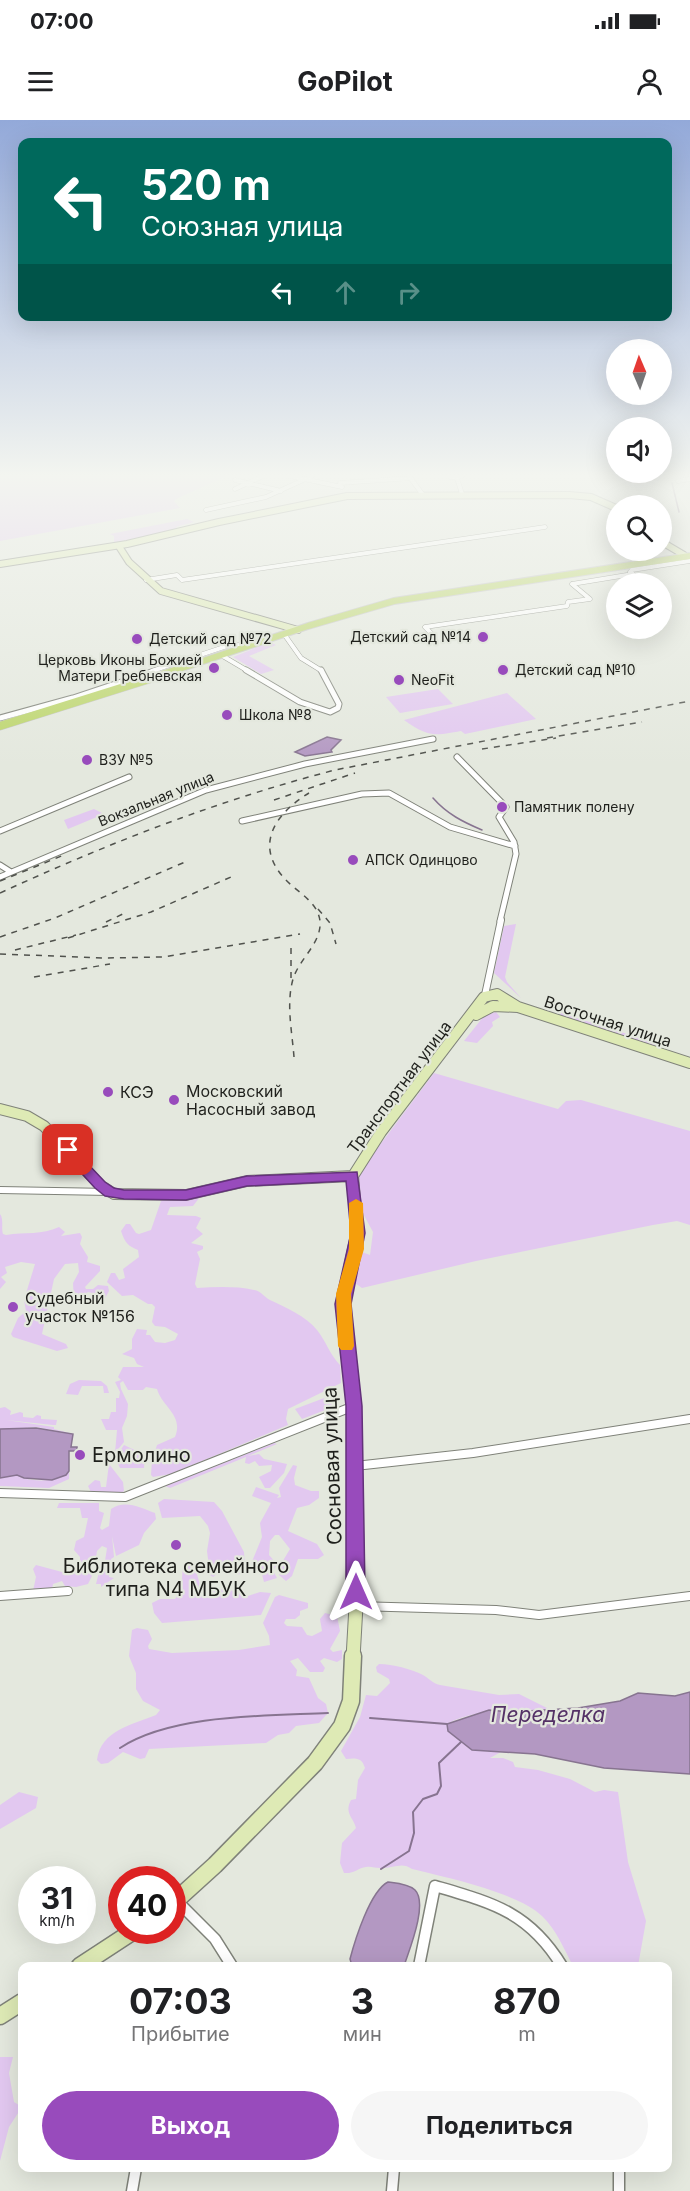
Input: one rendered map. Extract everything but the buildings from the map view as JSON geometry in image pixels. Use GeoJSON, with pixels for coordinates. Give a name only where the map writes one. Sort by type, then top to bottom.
{"type":"FeatureCollection","features":[{"type":"Feature","properties":{"kind":"main road"},"geometry":{"type":"LineString","coordinates":[[0,724],[90,699],[285,634],[305,625],[391,600],[428,592],[572,573]]}},
{"type":"Feature","properties":{"kind":"main road"},"geometry":{"type":"LineString","coordinates":[[0,724],[98,694],[244,643],[357,611],[425,595],[580,573]]}},
{"type":"Feature","properties":{"kind":"street"},"geometry":{"type":"LineString","coordinates":[[140,573],[146,580],[171,596],[296,629]]}},
{"type":"Feature","properties":{"kind":"street"},"geometry":{"type":"LineString","coordinates":[[146,580],[177,575],[182,580],[231,573]]}},
{"type":"Feature","properties":{"kind":"street"},"geometry":{"type":"LineString","coordinates":[[435,636],[425,627],[567,606],[568,602],[590,598],[572,584],[633,574],[632,573]]}},
{"type":"Feature","properties":{"kind":"street"},"geometry":{"type":"LineString","coordinates":[[284,626],[305,625]]}},
{"type":"Feature","properties":{"kind":"street"},"geometry":{"type":"LineString","coordinates":[[222,655],[297,701],[330,712],[340,705],[321,669],[301,658],[285,634]]}},
{"type":"Feature","properties":{"kind":"street"},"geometry":{"type":"LineString","coordinates":[[0,718],[73,698],[244,643]]}},
{"type":"Feature","properties":{"kind":"street","name":"Вокзальная улица"},"geometry":{"type":"LineString","coordinates":[[0,877],[206,790],[305,764],[433,739]]}},
{"type":"Feature","properties":{"kind":"street"},"geometry":{"type":"LineString","coordinates":[[458,757],[506,807],[500,813],[500,820],[514,846],[515,866],[496,936],[484,997],[485,1004],[498,1001]]}},
{"type":"Feature","properties":{"kind":"street"},"geometry":{"type":"LineString","coordinates":[[0,831],[129,777]]}},
{"type":"Feature","properties":{"kind":"street"},"geometry":{"type":"LineString","coordinates":[[243,821],[362,794],[389,794],[442,824],[514,846]]}},
{"type":"Feature","properties":{"kind":"street"},"geometry":{"type":"LineString","coordinates":[[0,865],[11,872]]}},
{"type":"Feature","properties":{"kind":"street"},"geometry":{"type":"LineString","coordinates":[[487,982],[498,1001]]}},
{"type":"Feature","properties":{"kind":"street","name":"Транспортная улица"},"geometry":{"type":"LineString","coordinates":[[352,1176],[381,1132],[484,997]]}},
{"type":"Feature","properties":{"kind":"street"},"geometry":{"type":"LineString","coordinates":[[470,1018],[498,1001]]}},
{"type":"Feature","properties":{"kind":"street","name":"Восточная улица"},"geometry":{"type":"LineString","coordinates":[[498,1001],[690,1063]]}},
{"type":"Feature","properties":{"kind":"street"},"geometry":{"type":"LineString","coordinates":[[0,1109],[18,1113],[44,1126],[110,1192]]}},
{"type":"Feature","properties":{"kind":"street"},"geometry":{"type":"LineString","coordinates":[[0,1190],[186,1195],[247,1181],[352,1176]]}},
{"type":"Feature","properties":{"kind":"street","name":"Сосновая улица"},"geometry":{"type":"LineString","coordinates":[[186,1892],[315,1763],[342,1726],[351,1701],[356,1606],[354,1406],[343,1304],[358,1233],[352,1176]]}},
{"type":"Feature","properties":{"kind":"street"},"geometry":{"type":"LineString","coordinates":[[0,1492],[125,1497],[354,1406]]}},
{"type":"Feature","properties":{"kind":"street"},"geometry":{"type":"LineString","coordinates":[[355,1466],[472,1453],[690,1419]]}},
{"type":"Feature","properties":{"kind":"street"},"geometry":{"type":"LineString","coordinates":[[0,1596],[68,1591]]}},
{"type":"Feature","properties":{"kind":"street"},"geometry":{"type":"LineString","coordinates":[[356,1606],[496,1610],[539,1616],[690,1596]]}},
{"type":"Feature","properties":{"kind":"street"},"geometry":{"type":"LineString","coordinates":[[420,1962],[435,1886],[497,1904],[518,1915],[534,1928],[559,1962]]}},
{"type":"Feature","properties":{"kind":"street"},"geometry":{"type":"LineString","coordinates":[[186,1913],[215,1939],[229,1962]]}},
{"type":"Feature","properties":{"kind":"street"},"geometry":{"type":"LineString","coordinates":[[86,1962],[114,1944]]}},
{"type":"Feature","properties":{"kind":"street"},"geometry":{"type":"LineString","coordinates":[[0,2016],[18,2005]]}},
{"type":"Feature","properties":{"kind":"street"},"geometry":{"type":"LineString","coordinates":[[132,2191],[135,2172]]}},
{"type":"Feature","properties":{"kind":"street"},"geometry":{"type":"LineString","coordinates":[[392,2191],[394,2172]]}},
{"type":"Feature","properties":{"kind":"street"},"geometry":{"type":"LineString","coordinates":[[619,2172],[619,2191]]}},
{"type":"Feature","properties":{"kind":"shaded area"},"geometry":{"type":"Polygon","coordinates":[[[270,642],[276,645],[249,656],[274,670],[261,674],[233,657],[270,642]]]}},
{"type":"Feature","properties":{"kind":"shaded area"},"geometry":{"type":"Polygon","coordinates":[[[438,689],[453,704],[400,713],[386,697],[438,689]]]}},
{"type":"Feature","properties":{"kind":"shaded area"},"geometry":{"type":"Polygon","coordinates":[[[507,693],[536,719],[465,734],[461,731],[431,734],[419,730],[404,720],[507,693]]]}},
{"type":"Feature","properties":{"kind":"shaded area"},"geometry":{"type":"Polygon","coordinates":[[[94,809],[104,814],[68,829],[64,820],[94,809]]]}},
{"type":"Feature","properties":{"kind":"shaded area"},"geometry":{"type":"Polygon","coordinates":[[[516,924],[505,977],[521,998],[494,973],[504,926],[516,924]]]}},
{"type":"Feature","properties":{"kind":"shaded area"},"geometry":{"type":"Polygon","coordinates":[[[496,1012],[500,1017],[492,1022],[493,1026],[477,1043],[464,1041],[484,1016],[496,1012]]]}},
{"type":"Feature","properties":{"kind":"shaded area"},"geometry":{"type":"Polygon","coordinates":[[[561,1013],[659,1044],[654,1046],[560,1016],[561,1013]]]}},
{"type":"Feature","properties":{"kind":"shaded area"},"geometry":{"type":"Polygon","coordinates":[[[434,1073],[558,1109],[566,1101],[581,1100],[690,1131],[690,1225],[677,1221],[653,1225],[476,1261],[362,1288],[352,1281],[362,1252],[370,1255],[373,1232],[360,1208],[358,1174],[434,1073]]]}},
{"type":"Feature","properties":{"kind":"shaded area"},"geometry":{"type":"Polygon","coordinates":[[[200,1197],[193,1206],[170,1207],[167,1215],[201,1218],[196,1228],[203,1234],[191,1243],[203,1246],[203,1249],[197,1252],[200,1259],[195,1284],[197,1288],[233,1287],[256,1291],[301,1316],[317,1330],[340,1365],[341,1383],[288,1409],[286,1419],[288,1425],[171,1474],[153,1477],[151,1475],[152,1461],[157,1445],[175,1437],[177,1429],[175,1417],[157,1389],[146,1387],[143,1390],[128,1390],[123,1381],[120,1383],[128,1404],[127,1416],[122,1428],[124,1442],[115,1453],[117,1430],[106,1430],[101,1419],[109,1419],[111,1412],[116,1412],[116,1398],[119,1398],[120,1392],[115,1382],[121,1380],[118,1377],[123,1367],[144,1367],[137,1364],[134,1358],[122,1354],[132,1349],[132,1339],[137,1329],[147,1330],[146,1335],[150,1335],[155,1342],[165,1343],[175,1340],[178,1334],[165,1327],[155,1326],[152,1322],[155,1307],[152,1304],[133,1295],[122,1296],[107,1282],[111,1273],[115,1273],[119,1280],[125,1278],[123,1269],[139,1257],[138,1250],[127,1244],[122,1235],[121,1231],[126,1224],[130,1224],[139,1234],[151,1230],[161,1201],[200,1197]]]}},
{"type":"Feature","properties":{"kind":"shaded area"},"geometry":{"type":"Polygon","coordinates":[[[0,1214],[3,1234],[6,1235],[40,1232],[59,1227],[65,1232],[61,1236],[80,1233],[82,1237],[80,1244],[88,1257],[87,1262],[100,1266],[100,1271],[85,1287],[93,1289],[98,1285],[108,1286],[109,1291],[104,1300],[95,1301],[92,1293],[88,1292],[74,1302],[73,1283],[79,1272],[78,1263],[65,1264],[54,1279],[42,1334],[66,1344],[68,1348],[57,1351],[13,1337],[11,1334],[18,1318],[26,1311],[24,1300],[35,1264],[21,1262],[5,1267],[7,1273],[1,1277],[6,1282],[0,1289],[0,1214]]]}},
{"type":"Feature","properties":{"kind":"shaded area"},"geometry":{"type":"Polygon","coordinates":[[[79,1380],[101,1381],[107,1386],[109,1393],[104,1393],[103,1386],[82,1386],[78,1395],[66,1394],[70,1384],[79,1380]]]}},
{"type":"Feature","properties":{"kind":"shaded area"},"geometry":{"type":"Polygon","coordinates":[[[327,1397],[333,1407],[302,1419],[295,1409],[327,1397]]]}},
{"type":"Feature","properties":{"kind":"shaded area"},"geometry":{"type":"Polygon","coordinates":[[[5,1407],[11,1411],[10,1415],[20,1412],[23,1413],[23,1417],[33,1418],[37,1415],[41,1416],[41,1419],[57,1420],[56,1425],[53,1425],[6,1420],[54,1427],[54,1429],[73,1434],[36,1427],[16,1431],[0,1429],[0,1408],[5,1407]]]}},
{"type":"Feature","properties":{"kind":"shaded area"},"geometry":{"type":"Polygon","coordinates":[[[274,1443],[277,1444],[248,1456],[259,1454],[264,1459],[287,1464],[284,1473],[270,1488],[265,1488],[259,1477],[271,1471],[272,1465],[259,1466],[255,1461],[245,1463],[246,1457],[170,1488],[165,1486],[274,1443]]]}},
{"type":"Feature","properties":{"kind":"shaded area"},"geometry":{"type":"Polygon","coordinates":[[[124,1445],[145,1455],[144,1468],[120,1468],[115,1458],[124,1445]]]}},
{"type":"Feature","properties":{"kind":"shaded area"},"geometry":{"type":"Polygon","coordinates":[[[109,1464],[123,1482],[124,1491],[121,1493],[91,1492],[88,1486],[95,1480],[100,1481],[101,1487],[106,1487],[109,1464]]]}},
{"type":"Feature","properties":{"kind":"shaded area"},"geometry":{"type":"Polygon","coordinates":[[[293,1465],[297,1466],[295,1485],[311,1491],[319,1491],[319,1498],[309,1505],[297,1508],[288,1531],[317,1544],[324,1555],[318,1559],[298,1559],[292,1576],[286,1581],[279,1575],[281,1564],[290,1549],[279,1535],[275,1535],[270,1541],[269,1555],[277,1564],[273,1571],[277,1578],[264,1582],[261,1571],[256,1571],[251,1564],[262,1537],[260,1523],[271,1503],[252,1496],[256,1487],[279,1495],[277,1498],[281,1497],[279,1488],[293,1465]]]}},
{"type":"Feature","properties":{"kind":"shaded area"},"geometry":{"type":"Polygon","coordinates":[[[69,1471],[69,1479],[49,1488],[0,1486],[0,1477],[17,1475],[28,1479],[48,1480],[66,1475],[69,1471]]]}},
{"type":"Feature","properties":{"kind":"shaded area"},"geometry":{"type":"Polygon","coordinates":[[[164,1499],[214,1502],[222,1511],[244,1552],[245,1567],[240,1574],[235,1575],[228,1566],[213,1577],[210,1575],[207,1551],[210,1533],[208,1526],[200,1516],[162,1518],[158,1503],[164,1499]]]}},
{"type":"Feature","properties":{"kind":"shaded area"},"geometry":{"type":"Polygon","coordinates":[[[59,1503],[99,1503],[99,1511],[104,1513],[100,1528],[102,1530],[109,1526],[111,1509],[116,1506],[133,1505],[155,1513],[156,1519],[144,1533],[139,1545],[116,1556],[112,1536],[114,1557],[111,1559],[109,1577],[114,1578],[101,1587],[101,1584],[96,1584],[101,1564],[105,1561],[107,1548],[102,1546],[97,1551],[95,1563],[85,1564],[85,1568],[92,1576],[88,1584],[76,1587],[65,1586],[62,1581],[53,1584],[52,1589],[33,1591],[36,1577],[33,1569],[36,1565],[62,1572],[80,1567],[80,1557],[74,1550],[76,1541],[84,1537],[88,1518],[82,1518],[80,1508],[57,1508],[59,1503]]]}},
{"type":"Feature","properties":{"kind":"shaded area"},"geometry":{"type":"Polygon","coordinates":[[[200,1563],[197,1574],[200,1585],[236,1591],[248,1596],[260,1592],[271,1593],[261,1615],[162,1623],[154,1613],[152,1603],[160,1599],[175,1599],[181,1591],[183,1565],[200,1563]]]}},
{"type":"Feature","properties":{"kind":"shaded area"},"geometry":{"type":"Polygon","coordinates":[[[279,1595],[308,1603],[308,1608],[300,1611],[300,1615],[295,1619],[286,1619],[284,1623],[287,1626],[302,1627],[307,1635],[312,1636],[322,1631],[320,1619],[325,1613],[337,1616],[340,1631],[330,1649],[333,1652],[342,1650],[342,1659],[337,1662],[324,1658],[320,1661],[325,1668],[323,1672],[310,1672],[298,1658],[290,1661],[297,1670],[296,1676],[309,1678],[318,1698],[326,1704],[328,1713],[319,1723],[296,1726],[289,1733],[278,1735],[266,1743],[149,1749],[145,1758],[140,1759],[123,1752],[108,1763],[101,1764],[97,1760],[100,1750],[111,1735],[156,1715],[160,1710],[143,1701],[136,1689],[136,1673],[129,1656],[132,1630],[137,1628],[148,1630],[152,1639],[148,1646],[149,1649],[172,1653],[239,1650],[270,1645],[263,1623],[275,1597],[279,1595]]]}},
{"type":"Feature","properties":{"kind":"shaded area"},"geometry":{"type":"Polygon","coordinates":[[[379,1664],[396,1666],[423,1675],[440,1685],[499,1695],[519,1694],[549,1709],[497,1711],[471,1715],[447,1724],[472,1750],[501,1752],[490,1758],[503,1758],[513,1762],[515,1767],[538,1770],[570,1779],[595,1792],[604,1790],[618,1792],[628,1862],[646,1921],[639,1962],[571,1962],[556,1933],[542,1916],[517,1900],[481,1887],[404,1866],[368,1867],[344,1873],[340,1863],[342,1843],[356,1828],[348,1808],[351,1800],[356,1799],[358,1780],[365,1768],[360,1760],[346,1759],[341,1751],[360,1717],[366,1695],[377,1696],[390,1683],[389,1679],[377,1672],[376,1667],[379,1664]]]}},
{"type":"Feature","properties":{"kind":"shaded area"},"geometry":{"type":"Polygon","coordinates":[[[19,1792],[38,1797],[36,1808],[0,1829],[0,1805],[19,1792]]]}},
{"type":"Feature","properties":{"kind":"shaded area"},"geometry":{"type":"Polygon","coordinates":[[[0,2057],[13,2057],[9,2073],[14,2102],[18,2104],[18,2113],[9,2127],[0,2161],[0,2057]]]}},
{"type":"Feature","properties":{"kind":"water"},"geometry":{"type":"Polygon","coordinates":[[[327,737],[341,740],[331,750],[332,752],[305,756],[295,752],[327,737]]]}},
{"type":"Feature","properties":{"kind":"water"},"geometry":{"type":"Polygon","coordinates":[[[36,1428],[73,1434],[71,1447],[77,1447],[77,1451],[69,1451],[69,1471],[66,1475],[52,1480],[24,1478],[17,1475],[0,1478],[0,1429],[36,1428]]]}},
{"type":"Feature","properties":{"kind":"water"},"geometry":{"type":"Polygon","coordinates":[[[690,1692],[690,1774],[604,1768],[535,1754],[472,1750],[448,1731],[447,1724],[489,1710],[510,1712],[578,1708],[620,1701],[638,1693],[675,1696],[690,1692]]]}},
{"type":"Feature","properties":{"kind":"water"},"geometry":{"type":"Polygon","coordinates":[[[388,1882],[402,1884],[415,1890],[419,1896],[417,1926],[405,1962],[351,1962],[364,1917],[381,1887],[388,1882]]]}},
{"type":"Feature","properties":{"kind":"waterway"},"geometry":{"type":"LineString","coordinates":[[433,798],[456,817],[482,830]]}},
{"type":"Feature","properties":{"kind":"waterway","name":"Переделка"},"geometry":{"type":"LineString","coordinates":[[120,1748],[141,1737],[192,1723],[249,1716],[328,1713]]}},
{"type":"Feature","properties":{"kind":"waterway","name":"Переделка"},"geometry":{"type":"LineString","coordinates":[[370,1718],[447,1724]]}},
{"type":"Feature","properties":{"kind":"waterway"},"geometry":{"type":"LineString","coordinates":[[381,1869],[409,1851],[414,1833],[413,1812],[423,1799],[437,1794],[441,1786],[439,1763],[461,1742]]}},
{"type":"Feature","properties":{"kind":"railway"},"geometry":{"type":"LineString","coordinates":[[0,893],[165,824],[249,795],[335,770],[690,701]]}},
{"type":"Feature","properties":{"kind":"railway"},"geometry":{"type":"LineString","coordinates":[[547,738],[642,722]]}},
{"type":"Feature","properties":{"kind":"railway"},"geometry":{"type":"LineString","coordinates":[[482,749],[556,738]]}},
{"type":"Feature","properties":{"kind":"railway"},"geometry":{"type":"LineString","coordinates":[[274,800],[355,773]]}},
{"type":"Feature","properties":{"kind":"railway"},"geometry":{"type":"LineString","coordinates":[[294,1057],[290,1018],[291,988],[296,972],[314,944],[320,929],[320,921],[311,903],[285,879],[275,866],[270,842],[278,820],[297,801],[309,793]]}},
{"type":"Feature","properties":{"kind":"railway"},"geometry":{"type":"LineString","coordinates":[[0,881],[64,855]]}},
{"type":"Feature","properties":{"kind":"railway"},"geometry":{"type":"LineString","coordinates":[[0,937],[55,918],[185,862]]}},
{"type":"Feature","properties":{"kind":"railway"},"geometry":{"type":"LineString","coordinates":[[68,938],[151,912],[231,877]]}},
{"type":"Feature","properties":{"kind":"railway"},"geometry":{"type":"LineString","coordinates":[[318,909],[330,923],[336,944]]}},
{"type":"Feature","properties":{"kind":"railway"},"geometry":{"type":"LineString","coordinates":[[106,922],[127,912]]}},
{"type":"Feature","properties":{"kind":"railway"},"geometry":{"type":"LineString","coordinates":[[0,954],[105,958],[163,957],[300,934]]}},
{"type":"Feature","properties":{"kind":"railway"},"geometry":{"type":"LineString","coordinates":[[15,950],[76,935]]}},
{"type":"Feature","properties":{"kind":"railway"},"geometry":{"type":"LineString","coordinates":[[291,948],[291,978]]}},
{"type":"Feature","properties":{"kind":"railway"},"geometry":{"type":"LineString","coordinates":[[34,977],[110,964]]}},
{"type":"Feature","properties":{"kind":"slow traffic"},"geometry":{"type":"LineString","coordinates":[[346,1346],[343,1304],[356,1249],[358,1233],[356,1203]]}},
{"type":"Feature","properties":{"kind":"place","name":"Детский сад №14"},"geometry":{"type":"Point","coordinates":[483,637]}},
{"type":"Feature","properties":{"kind":"place","name":"Детский сад №72"},"geometry":{"type":"Point","coordinates":[137,639]}},
{"type":"Feature","properties":{"kind":"place","name":"Церковь Иконы Божией Матери Гребневская"},"geometry":{"type":"Point","coordinates":[214,668]}},
{"type":"Feature","properties":{"kind":"place","name":"Детский сад №10"},"geometry":{"type":"Point","coordinates":[503,670]}},
{"type":"Feature","properties":{"kind":"place","name":"NeoFit"},"geometry":{"type":"Point","coordinates":[399,680]}},
{"type":"Feature","properties":{"kind":"place","name":"Школа №8"},"geometry":{"type":"Point","coordinates":[227,715]}},
{"type":"Feature","properties":{"kind":"place","name":"ВЗУ №5"},"geometry":{"type":"Point","coordinates":[87,760]}},
{"type":"Feature","properties":{"kind":"place","name":"Памятник полену"},"geometry":{"type":"Point","coordinates":[502,807]}},
{"type":"Feature","properties":{"kind":"place","name":"АПСК Одинцово"},"geometry":{"type":"Point","coordinates":[353,860]}},
{"type":"Feature","properties":{"kind":"place","name":"КСЭ"},"geometry":{"type":"Point","coordinates":[108,1092]}},
{"type":"Feature","properties":{"kind":"place","name":"Московский Насосный завод"},"geometry":{"type":"Point","coordinates":[174,1100]}},
{"type":"Feature","properties":{"kind":"place","name":"Судебный участок №156"},"geometry":{"type":"Point","coordinates":[13,1307]}},
{"type":"Feature","properties":{"kind":"place","name":"Ермолино"},"geometry":{"type":"Point","coordinates":[80,1455]}},
{"type":"Feature","properties":{"kind":"place","name":"Библиотека семейного типа N4 МБУК"},"geometry":{"type":"Point","coordinates":[176,1545]}},
{"type":"Feature","properties":{"kind":"route"},"geometry":{"type":"LineString","coordinates":[[68,1150],[100,1185],[114,1194],[124,1195],[186,1195],[247,1181],[352,1176],[358,1233],[356,1249],[344,1290],[343,1304],[354,1406],[356,1592]]}}]}
